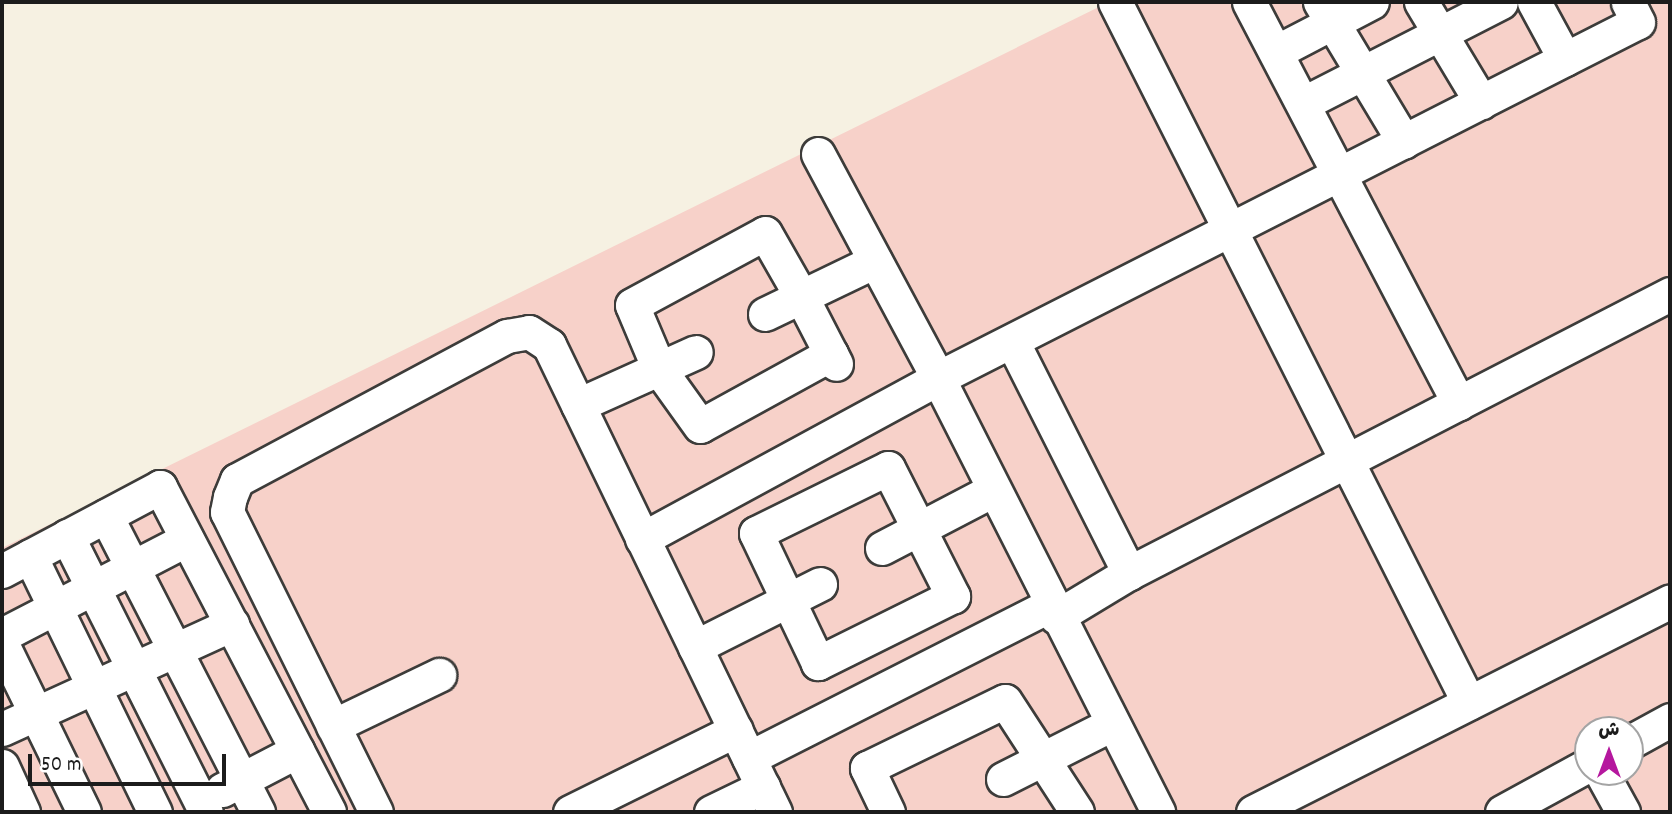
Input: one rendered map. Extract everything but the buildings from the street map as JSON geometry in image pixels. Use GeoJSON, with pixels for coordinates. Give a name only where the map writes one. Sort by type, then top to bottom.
{"type":"FeatureCollection","features":[{"type":"Feature","properties":{"kind":"lane"},"geometry":{"type":"LineString","coordinates":[[1115,2],[1344,462],[1469,703]]}},
{"type":"Feature","properties":{"kind":"lane"},"geometry":{"type":"LineString","coordinates":[[1249,2],[1459,403]]}},
{"type":"Feature","properties":{"kind":"lane"},"geometry":{"type":"LineString","coordinates":[[1276,52],[1326,12],[1372,2]]}},
{"type":"Feature","properties":{"kind":"lane"},"geometry":{"type":"LineString","coordinates":[[1421,2],[1481,102]]}},
{"type":"Feature","properties":{"kind":"lane"},"geometry":{"type":"LineString","coordinates":[[1304,103],[1364,75],[1501,2]]}},
{"type":"Feature","properties":{"kind":"lane"},"geometry":{"type":"LineString","coordinates":[[1534,2],[1565,59]]}},
{"type":"Feature","properties":{"kind":"lane"},"geometry":{"type":"LineString","coordinates":[[642,539],[938,378],[1013,343],[1638,22],[1628,2]]}},
{"type":"Feature","properties":{"kind":"lane"},"geometry":{"type":"LineString","coordinates":[[1326,12],[1404,142]]}},
{"type":"Feature","properties":{"kind":"lane"},"geometry":{"type":"LineString","coordinates":[[818,154],[938,378],[1053,611],[1158,812]]}},
{"type":"Feature","properties":{"kind":"lane"},"geometry":{"type":"LineString","coordinates":[[765,233],[802,296],[833,359],[700,426],[659,369],[632,305],[765,233]]}},
{"type":"Feature","properties":{"kind":"lane"},"geometry":{"type":"LineString","coordinates":[[765,314],[875,261]]}},
{"type":"Feature","properties":{"kind":"lane"},"geometry":{"type":"LineString","coordinates":[[711,812],[756,772],[1053,611],[1670,294]]}},
{"type":"Feature","properties":{"kind":"lane"},"geometry":{"type":"LineString","coordinates":[[376,812],[227,512],[237,480],[507,335],[528,332],[550,345],[756,772]]}},
{"type":"Feature","properties":{"kind":"lane"},"geometry":{"type":"LineString","coordinates":[[1013,343],[1129,573]]}},
{"type":"Feature","properties":{"kind":"lane"},"geometry":{"type":"LineString","coordinates":[[578,405],[696,352]]}},
{"type":"Feature","properties":{"kind":"lane"},"geometry":{"type":"LineString","coordinates":[[887,468],[920,531],[953,596],[818,663],[756,533],[887,468]]}},
{"type":"Feature","properties":{"kind":"lane"},"geometry":{"type":"LineString","coordinates":[[155,812],[55,607],[16,564],[160,487],[329,812]]}},
{"type":"Feature","properties":{"kind":"lane"},"geometry":{"type":"LineString","coordinates":[[882,548],[920,531],[993,490]]}},
{"type":"Feature","properties":{"kind":"lane"},"geometry":{"type":"LineString","coordinates":[[106,516],[258,812]]}},
{"type":"Feature","properties":{"kind":"lane"},"geometry":{"type":"LineString","coordinates":[[67,537],[134,669],[196,809],[242,780],[297,751]]}},
{"type":"Feature","properties":{"kind":"lane"},"geometry":{"type":"LineString","coordinates":[[2,635],[187,539]]}},
{"type":"Feature","properties":{"kind":"lane"},"geometry":{"type":"LineString","coordinates":[[695,647],[820,584]]}},
{"type":"Feature","properties":{"kind":"lane"},"geometry":{"type":"LineString","coordinates":[[1252,812],[1670,601]]}},
{"type":"Feature","properties":{"kind":"lane"},"geometry":{"type":"LineString","coordinates":[[2,729],[232,624]]}},
{"type":"Feature","properties":{"kind":"lane"},"geometry":{"type":"LineString","coordinates":[[2,644],[84,812]]}},
{"type":"Feature","properties":{"kind":"lane"},"geometry":{"type":"LineString","coordinates":[[333,726],[439,676]]}},
{"type":"Feature","properties":{"kind":"lane"},"geometry":{"type":"LineString","coordinates":[[888,812],[867,768],[1005,701],[1040,760],[1077,812]]}},
{"type":"Feature","properties":{"kind":"lane"},"geometry":{"type":"LineString","coordinates":[[1644,734],[1670,720]]}},
{"type":"Feature","properties":{"kind":"lane"},"geometry":{"type":"LineString","coordinates":[[1003,779],[1112,724]]}},
{"type":"Feature","properties":{"kind":"lane"},"geometry":{"type":"LineString","coordinates":[[2,766],[23,812]]}},
{"type":"Feature","properties":{"kind":"lane"},"geometry":{"type":"LineString","coordinates":[[570,812],[756,772]]}},
{"type":"Feature","properties":{"kind":"lane"},"geometry":{"type":"LineString","coordinates":[[1502,812],[1574,773]]}},
{"type":"Feature","properties":{"kind":"lane"},"geometry":{"type":"LineString","coordinates":[[1609,786],[1623,812]]}},
{"type":"Feature","properties":{"kind":"shaded area"},"geometry":{"type":"Polygon","coordinates":[[[1109,2],[1670,2],[1670,812],[2,812],[2,548],[1109,2]]]}}]}
